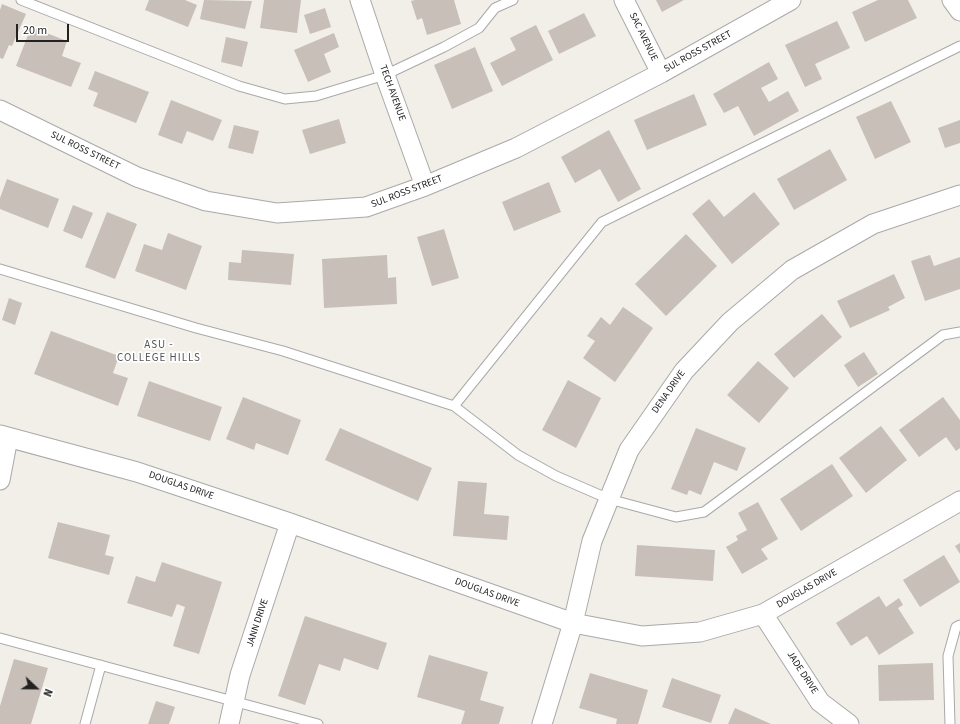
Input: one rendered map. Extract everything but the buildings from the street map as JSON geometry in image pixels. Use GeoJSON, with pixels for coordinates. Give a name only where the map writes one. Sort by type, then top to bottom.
{"type":"FeatureCollection","features":[{"type":"Feature","properties":{"kind":"street","name":"TECH AVENUE"},"geometry":{"type":"LineString","coordinates":[[360,0],[425,186]]}},
{"type":"Feature","properties":{"kind":"street","name":"SAC AVENUE"},"geometry":{"type":"LineString","coordinates":[[624,0],[661,74]]}},
{"type":"Feature","properties":{"kind":"street","name":"SUL ROSS STREET"},"geometry":{"type":"LineString","coordinates":[[0,110],[137,177],[206,201],[277,213],[366,208],[425,186],[516,148],[661,74],[791,0]]}},
{"type":"Feature","properties":{"kind":"street"},"geometry":{"type":"LineString","coordinates":[[952,0],[960,11]]}},
{"type":"Feature","properties":{"kind":"street","name":"DENA DRIVE"},"geometry":{"type":"LineString","coordinates":[[542,724],[573,623],[592,541],[629,450],[684,371],[730,322],[792,270],[873,224],[960,195]]}},
{"type":"Feature","properties":{"kind":"street"},"geometry":{"type":"LineString","coordinates":[[0,480],[4,436]]}},
{"type":"Feature","properties":{"kind":"street","name":"DOUGLAS DRIVE"},"geometry":{"type":"LineString","coordinates":[[4,436],[137,472],[290,523],[573,623],[642,636],[700,632],[763,614],[960,501]]}},
{"type":"Feature","properties":{"kind":"street","name":"JANN DRIVE"},"geometry":{"type":"LineString","coordinates":[[229,724],[240,675],[290,523]]}},
{"type":"Feature","properties":{"kind":"street","name":"JADE DRIVE"},"geometry":{"type":"LineString","coordinates":[[763,614],[820,702],[849,724]]}},
{"type":"Feature","properties":{"kind":"lane"},"geometry":{"type":"LineString","coordinates":[[21,0],[239,86],[286,99],[316,96],[385,74],[444,47],[479,28],[495,8],[502,2],[513,0]]}},
{"type":"Feature","properties":{"kind":"lane"},"geometry":{"type":"LineString","coordinates":[[454,406],[602,222],[960,46]]}},
{"type":"Feature","properties":{"kind":"lane"},"geometry":{"type":"LineString","coordinates":[[0,269],[196,328],[283,351],[454,406],[518,455],[556,476],[609,499],[676,517],[704,512],[943,335],[960,332]]}},
{"type":"Feature","properties":{"kind":"lane"},"geometry":{"type":"LineString","coordinates":[[950,724],[948,656],[956,627],[960,625]]}},
{"type":"Feature","properties":{"kind":"lane"},"geometry":{"type":"LineString","coordinates":[[0,638],[318,724]]}},
{"type":"Feature","properties":{"kind":"lane"},"geometry":{"type":"LineString","coordinates":[[85,724],[101,666]]}},
{"type":"Feature","properties":{"kind":"district","name":"ASU - COLLEGE HILLS"},"geometry":{"type":"Point","coordinates":[159,352]}}]}
